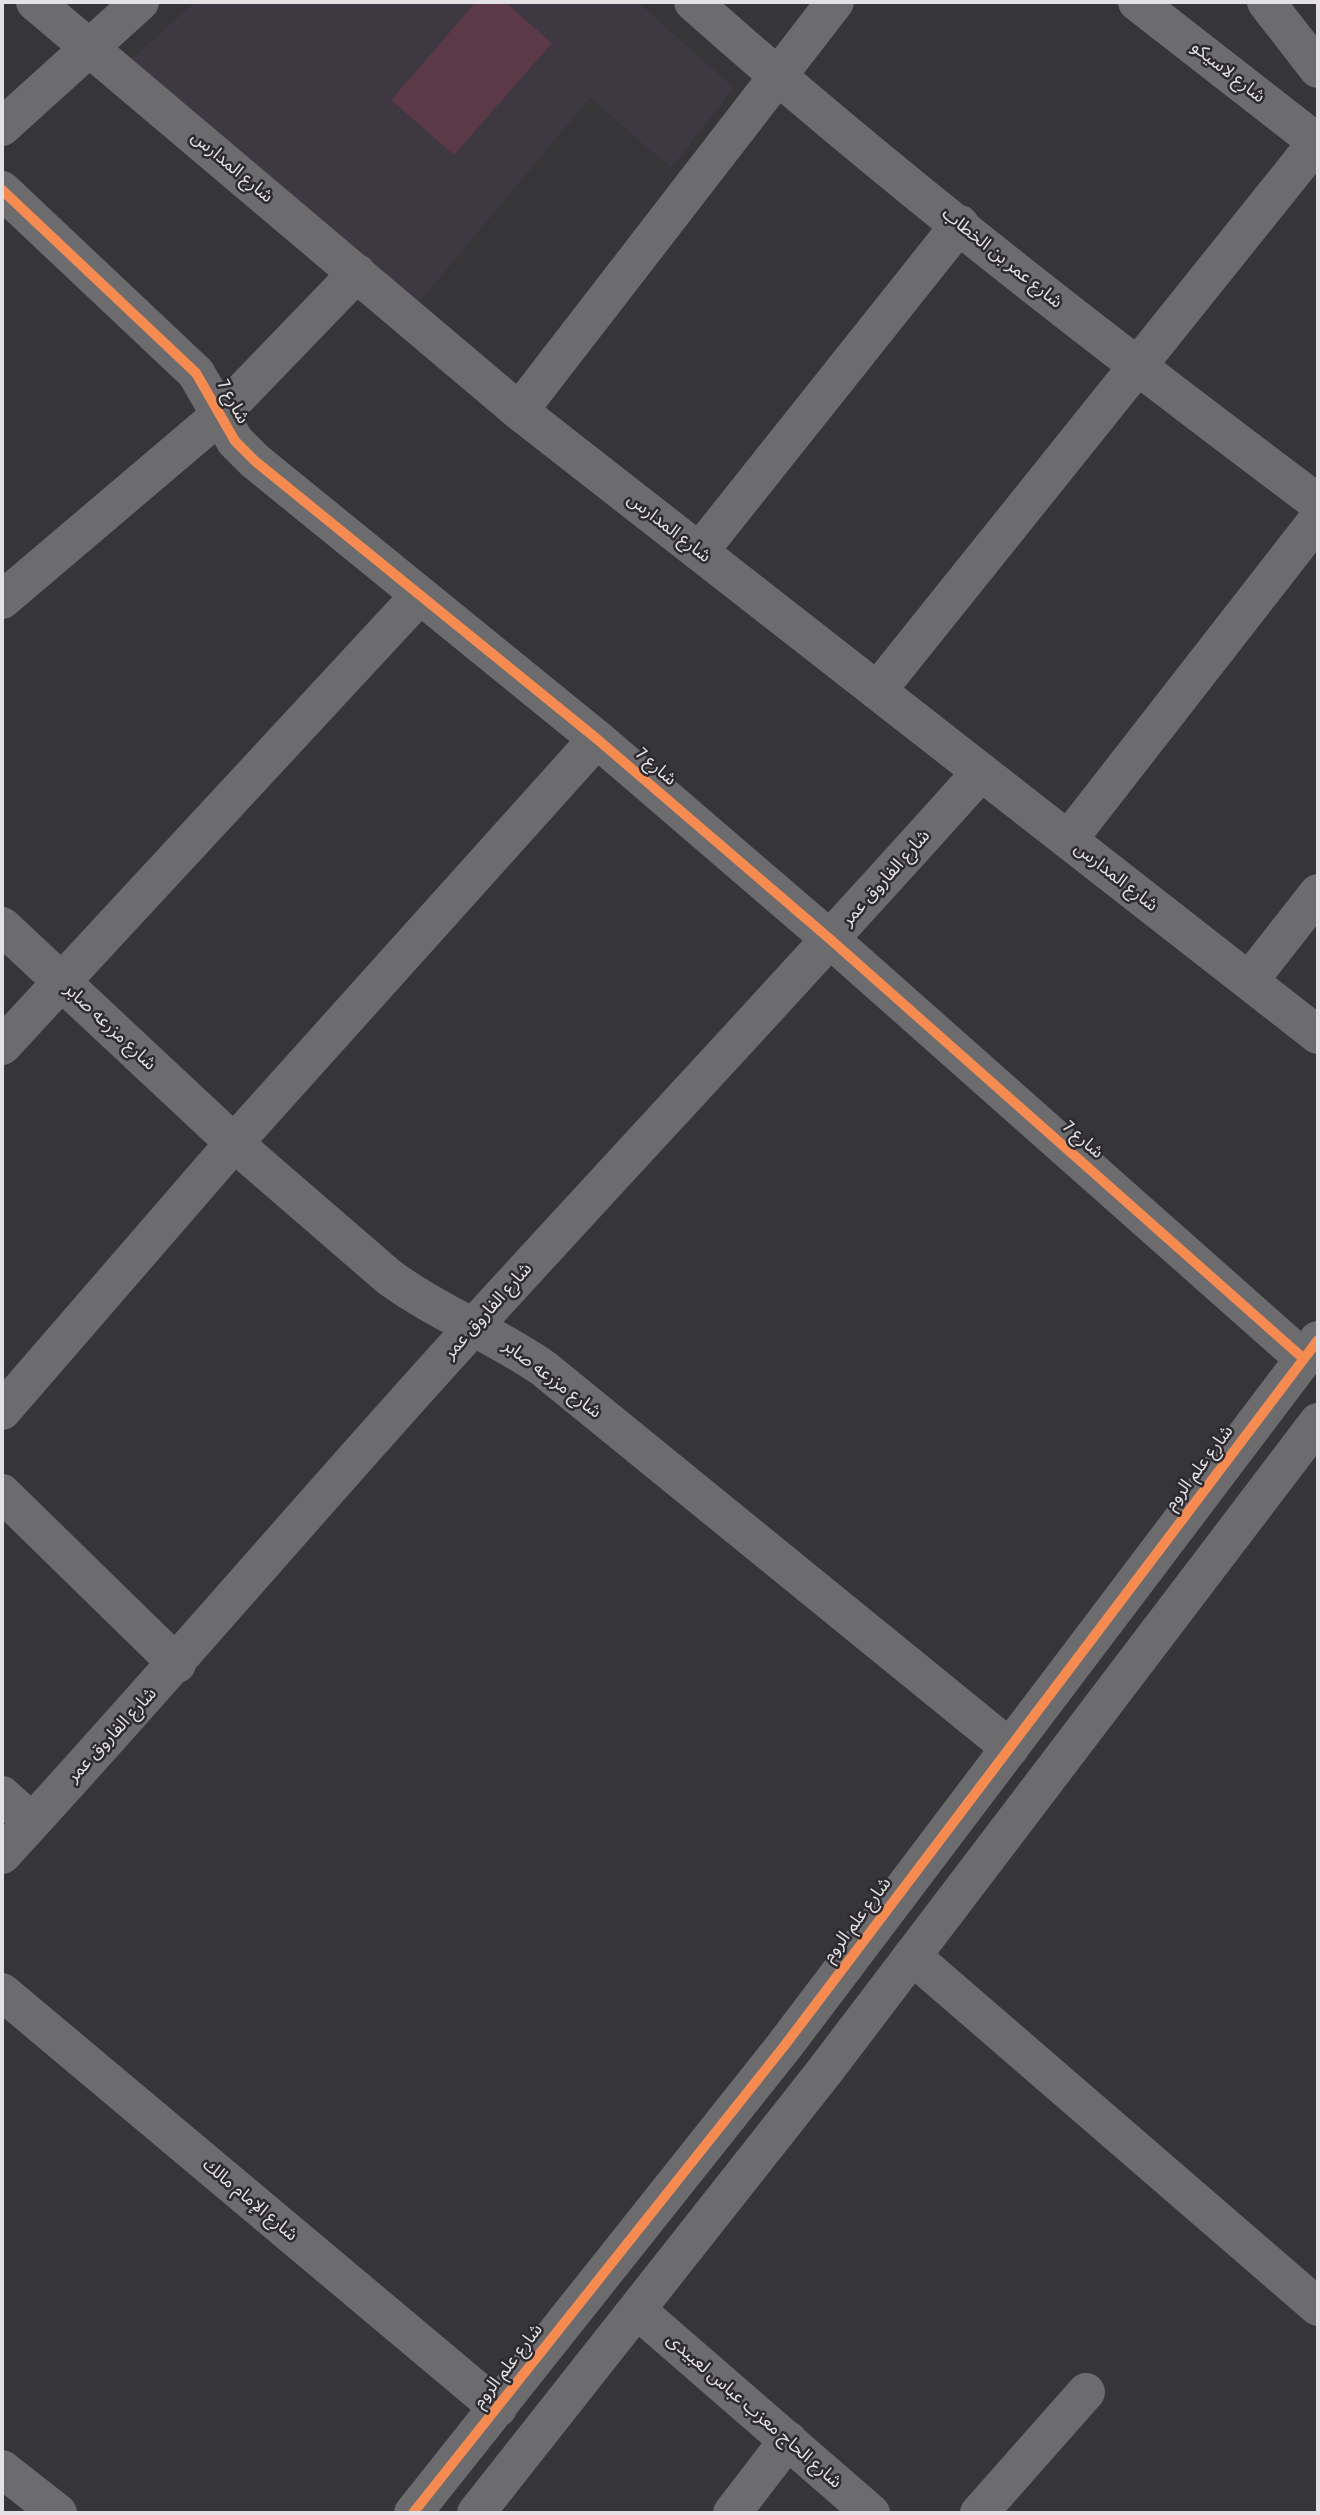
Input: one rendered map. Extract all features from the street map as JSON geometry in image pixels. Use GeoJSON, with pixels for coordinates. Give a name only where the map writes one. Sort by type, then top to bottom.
{"type":"FeatureCollection","features":[{"type":"Feature","properties":{"kind":"street","name":"شارع المدارس"},"geometry":{"type":"LineString","coordinates":[[35,2],[519,411],[1318,1035]]}},
{"type":"Feature","properties":{"kind":"street"},"geometry":{"type":"LineString","coordinates":[[4,122],[140,2]]}},
{"type":"Feature","properties":{"kind":"street","name":"شارع عمر بن الخطاب"},"geometry":{"type":"LineString","coordinates":[[693,2],[778,77],[1137,367],[1318,503]]}},
{"type":"Feature","properties":{"kind":"street"},"geometry":{"type":"LineString","coordinates":[[519,411],[835,2]]}},
{"type":"Feature","properties":{"kind":"street"},"geometry":{"type":"LineString","coordinates":[[1266,2],[1318,69]]}},
{"type":"Feature","properties":{"kind":"street","name":"شارع لاسيكو"},"geometry":{"type":"LineString","coordinates":[[1147,4],[1318,142]]}},
{"type":"Feature","properties":{"kind":"street"},"geometry":{"type":"LineString","coordinates":[[877,691],[1318,142]]}},
{"type":"Feature","properties":{"kind":"street","name":"شارع 7"},"geometry":{"type":"LineString","coordinates":[[2,190],[196,373],[235,441],[255,461],[597,738],[1311,1349]]}},
{"type":"Feature","properties":{"kind":"street"},"geometry":{"type":"LineString","coordinates":[[699,552],[960,224]]}},
{"type":"Feature","properties":{"kind":"street"},"geometry":{"type":"LineString","coordinates":[[2,600],[221,414],[357,273]]}},
{"type":"Feature","properties":{"kind":"street"},"geometry":{"type":"LineString","coordinates":[[1068,840],[1318,519]]}},
{"type":"Feature","properties":{"kind":"street"},"geometry":{"type":"LineString","coordinates":[[2,1046],[420,595]]}},
{"type":"Feature","properties":{"kind":"street"},"geometry":{"type":"LineString","coordinates":[[2,1411],[234,1143],[597,738]]}},
{"type":"Feature","properties":{"kind":"street","name":"شارع الفاروق عمر"},"geometry":{"type":"LineString","coordinates":[[2,1855],[177,1664],[473,1326],[831,940],[981,772]]}},
{"type":"Feature","properties":{"kind":"street"},"geometry":{"type":"LineString","coordinates":[[1249,981],[1318,893]]}},
{"type":"Feature","properties":{"kind":"street","name":"شارع مزرعه صابر"},"geometry":{"type":"LineString","coordinates":[[2,926],[234,1143],[389,1277],[434,1307],[473,1326],[544,1368],[1010,1748]]}},
{"type":"Feature","properties":{"kind":"street","name":"شارع علم الروم"},"geometry":{"type":"LineString","coordinates":[[413,2513],[785,2045],[1311,1349]]}},
{"type":"Feature","properties":{"kind":"street"},"geometry":{"type":"LineString","coordinates":[[476,2513],[824,2071],[1318,1422]]}},
{"type":"Feature","properties":{"kind":"street"},"geometry":{"type":"LineString","coordinates":[[2,1493],[177,1664]]}},
{"type":"Feature","properties":{"kind":"street"},"geometry":{"type":"LineString","coordinates":[[2,1795],[32,1822]]}},
{"type":"Feature","properties":{"kind":"street"},"geometry":{"type":"LineString","coordinates":[[912,1956],[1318,2307]]}},
{"type":"Feature","properties":{"kind":"street","name":"شارع الإمام مالك"},"geometry":{"type":"LineString","coordinates":[[2,1992],[498,2408]]}},
{"type":"Feature","properties":{"kind":"street"},"geometry":{"type":"LineString","coordinates":[[785,2045],[824,2071]]}},
{"type":"Feature","properties":{"kind":"street","name":"شارع الحاج معزب عباس لعبيدى"},"geometry":{"type":"LineString","coordinates":[[637,2310],[872,2513]]}},
{"type":"Feature","properties":{"kind":"street"},"geometry":{"type":"LineString","coordinates":[[979,2513],[1086,2392]]}},
{"type":"Feature","properties":{"kind":"street"},"geometry":{"type":"LineString","coordinates":[[732,2513],[788,2440]]}},
{"type":"Feature","properties":{"kind":"street"},"geometry":{"type":"LineString","coordinates":[[2,2469],[58,2513]]}},
{"type":"Feature","properties":{"kind":"shaded area"},"geometry":{"type":"Polygon","coordinates":[[[195,2],[638,2],[734,88],[671,168],[590,98],[412,311],[131,59],[195,2]]]}},
{"type":"Feature","properties":{"kind":"shaded area"},"geometry":{"type":"Polygon","coordinates":[[[476,2],[505,2],[552,43],[454,155],[391,100],[476,2]]]}},
{"type":"Feature","properties":{"kind":"cycle path"},"geometry":{"type":"LineString","coordinates":[[2,190],[196,373],[235,441],[255,461],[597,739],[831,940],[1304,1359]]}},
{"type":"Feature","properties":{"kind":"cycle path"},"geometry":{"type":"LineString","coordinates":[[413,2513],[785,2045],[1318,1340]]}}]}
